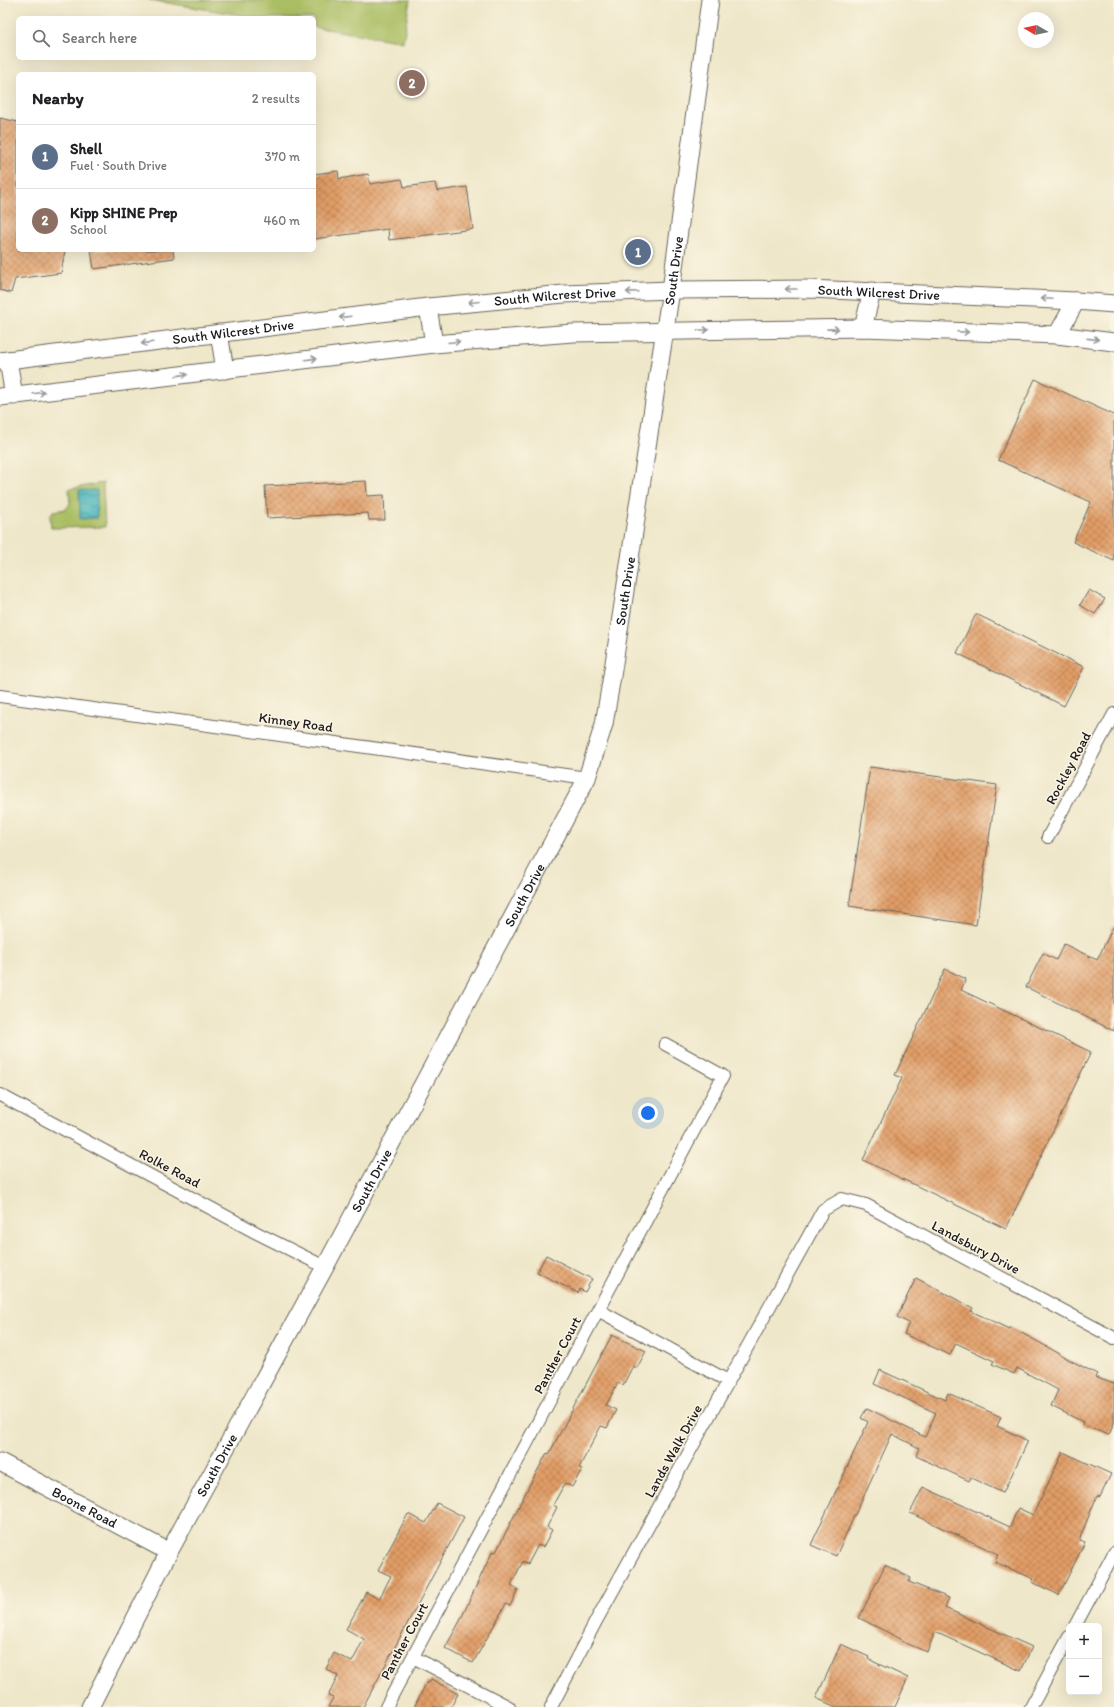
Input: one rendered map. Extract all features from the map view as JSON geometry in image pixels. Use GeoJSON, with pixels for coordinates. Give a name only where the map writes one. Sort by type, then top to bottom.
{"type":"FeatureCollection","features":[{"type":"Feature","properties":{"kind":"main road","name":"South Drive"},"geometry":{"type":"LineString","coordinates":[[90,1707],[169,1552],[326,1268],[587,778],[604,724],[671,290],[710,0]]}},
{"type":"Feature","properties":{"kind":"main road","name":"South Wilcrest Drive"},"geometry":{"type":"LineString","coordinates":[[4,360],[428,306],[564,294],[671,290],[808,289],[1114,304]]}},
{"type":"Feature","properties":{"kind":"main road"},"geometry":{"type":"LineString","coordinates":[[863,328],[872,291]]}},
{"type":"Feature","properties":{"kind":"main road"},"geometry":{"type":"LineString","coordinates":[[1058,335],[1076,301]]}},
{"type":"Feature","properties":{"kind":"main road"},"geometry":{"type":"LineString","coordinates":[[428,306],[434,344]]}},
{"type":"Feature","properties":{"kind":"main road"},"geometry":{"type":"LineString","coordinates":[[4,360],[7,396],[434,344],[573,333],[664,330],[763,331],[863,328],[1058,335],[1114,342]]}},
{"type":"Feature","properties":{"kind":"main road"},"geometry":{"type":"LineString","coordinates":[[219,333],[225,370]]}},
{"type":"Feature","properties":{"kind":"main road","name":"Boone Road"},"geometry":{"type":"LineString","coordinates":[[0,1462],[169,1552]]}},
{"type":"Feature","properties":{"kind":"street","name":"Kinney Road"},"geometry":{"type":"LineString","coordinates":[[0,696],[587,778]]}},
{"type":"Feature","properties":{"kind":"street","name":"Rockley Road"},"geometry":{"type":"LineString","coordinates":[[1048,837],[1114,714]]}},
{"type":"Feature","properties":{"kind":"street","name":"Panther Court"},"geometry":{"type":"LineString","coordinates":[[386,1707],[723,1076],[665,1044]]}},
{"type":"Feature","properties":{"kind":"street","name":"Rolke Road"},"geometry":{"type":"LineString","coordinates":[[0,1095],[257,1233],[326,1268]]}},
{"type":"Feature","properties":{"kind":"street","name":"Landsbury Drive"},"geometry":{"type":"LineString","coordinates":[[823,1210],[842,1199],[866,1206],[1114,1338]]}},
{"type":"Feature","properties":{"kind":"street","name":"Lands Walk Drive"},"geometry":{"type":"LineString","coordinates":[[551,1707],[596,1621],[823,1210]]}},
{"type":"Feature","properties":{"kind":"street"},"geometry":{"type":"LineString","coordinates":[[598,1310],[728,1381]]}},
{"type":"Feature","properties":{"kind":"street"},"geometry":{"type":"LineString","coordinates":[[1077,1623],[1114,1553]]}},
{"type":"Feature","properties":{"kind":"street"},"geometry":{"type":"LineString","coordinates":[[1031,1707],[1066,1643]]}},
{"type":"Feature","properties":{"kind":"street"},"geometry":{"type":"LineString","coordinates":[[413,1657],[509,1707]]}},
{"type":"Feature","properties":{"kind":"green space"},"geometry":{"type":"Polygon","coordinates":[[[149,0],[410,0],[403,42],[316,27],[316,16],[247,16],[149,0]]]}},
{"type":"Feature","properties":{"kind":"green space"},"geometry":{"type":"Polygon","coordinates":[[[103,483],[105,527],[51,528],[50,516],[53,511],[66,509],[70,504],[69,489],[103,483]]]}},
{"type":"Feature","properties":{"kind":"water"},"geometry":{"type":"Polygon","coordinates":[[[79,490],[97,490],[97,518],[80,519],[79,490]]]}},
{"type":"Feature","properties":{"kind":"building"},"geometry":{"type":"Polygon","coordinates":[[[0,118],[16,122],[16,252],[65,252],[61,273],[15,279],[11,293],[0,290],[0,118]]]}},
{"type":"Feature","properties":{"kind":"building"},"geometry":{"type":"Polygon","coordinates":[[[338,171],[339,179],[368,174],[370,184],[402,179],[404,187],[435,183],[437,191],[467,187],[473,229],[389,240],[388,229],[316,239],[316,174],[338,171]]]}},
{"type":"Feature","properties":{"kind":"building"},"geometry":{"type":"Polygon","coordinates":[[[91,252],[173,252],[174,258],[94,269],[91,252]]]}},
{"type":"Feature","properties":{"kind":"building"},"geometry":{"type":"Polygon","coordinates":[[[1035,379],[1114,415],[1114,561],[1073,542],[1091,502],[998,460],[1035,379]]]}},
{"type":"Feature","properties":{"kind":"building"},"geometry":{"type":"Polygon","coordinates":[[[366,481],[367,496],[384,495],[385,520],[369,520],[368,513],[267,518],[265,486],[366,481]]]}},
{"type":"Feature","properties":{"kind":"building"},"geometry":{"type":"Polygon","coordinates":[[[1089,590],[1105,599],[1095,614],[1080,605],[1089,590]]]}},
{"type":"Feature","properties":{"kind":"building"},"geometry":{"type":"Polygon","coordinates":[[[976,614],[1084,667],[1064,706],[957,653],[976,614]]]}},
{"type":"Feature","properties":{"kind":"building"},"geometry":{"type":"Polygon","coordinates":[[[870,767],[997,785],[976,925],[849,906],[870,767]]]}},
{"type":"Feature","properties":{"kind":"building"},"geometry":{"type":"Polygon","coordinates":[[[1114,925],[1114,1031],[1026,987],[1043,953],[1056,960],[1064,944],[1097,960],[1114,925]]]}},
{"type":"Feature","properties":{"kind":"building"},"geometry":{"type":"Polygon","coordinates":[[[945,969],[966,979],[961,990],[1091,1052],[1006,1229],[863,1160],[902,1078],[895,1075],[945,969]]]}},
{"type":"Feature","properties":{"kind":"building"},"geometry":{"type":"Polygon","coordinates":[[[546,1255],[592,1279],[585,1292],[580,1289],[578,1293],[537,1272],[546,1255]]]}},
{"type":"Feature","properties":{"kind":"building"},"geometry":{"type":"Polygon","coordinates":[[[916,1278],[973,1308],[971,1311],[1009,1329],[1010,1327],[1097,1374],[1095,1377],[1114,1384],[1114,1423],[1109,1435],[1082,1425],[1083,1422],[1051,1406],[1058,1390],[1017,1368],[1014,1374],[992,1364],[994,1361],[956,1343],[950,1355],[904,1334],[909,1323],[897,1317],[916,1278]]]}},
{"type":"Feature","properties":{"kind":"building"},"geometry":{"type":"Polygon","coordinates":[[[612,1335],[646,1351],[637,1368],[633,1366],[623,1385],[618,1383],[606,1405],[616,1410],[607,1428],[601,1426],[579,1468],[582,1469],[572,1487],[565,1483],[553,1505],[557,1507],[547,1527],[552,1530],[543,1547],[538,1545],[528,1564],[523,1561],[511,1585],[518,1589],[510,1606],[506,1604],[473,1663],[445,1648],[460,1621],[493,1551],[496,1552],[528,1488],[547,1453],[549,1454],[612,1335]]]}},
{"type":"Feature","properties":{"kind":"building"},"geometry":{"type":"Polygon","coordinates":[[[880,1370],[945,1400],[948,1393],[1001,1417],[997,1426],[1028,1441],[1003,1493],[971,1478],[969,1481],[916,1456],[919,1448],[892,1434],[836,1556],[811,1545],[868,1422],[861,1418],[867,1408],[925,1437],[936,1413],[874,1384],[880,1370]]]}},
{"type":"Feature","properties":{"kind":"building"},"geometry":{"type":"Polygon","coordinates":[[[1063,1452],[1111,1474],[1100,1497],[1097,1496],[1079,1540],[1085,1542],[1059,1595],[1032,1582],[1034,1579],[995,1562],[998,1554],[910,1513],[923,1487],[1010,1527],[1018,1508],[1033,1515],[1063,1452]]]}},
{"type":"Feature","properties":{"kind":"building"},"geometry":{"type":"Polygon","coordinates":[[[437,1503],[464,1517],[363,1707],[328,1707],[333,1698],[328,1696],[338,1676],[326,1669],[334,1653],[352,1662],[364,1639],[346,1629],[366,1592],[379,1599],[391,1576],[378,1570],[408,1514],[426,1523],[437,1503]]]}},
{"type":"Feature","properties":{"kind":"building"},"geometry":{"type":"Polygon","coordinates":[[[885,1565],[911,1578],[909,1582],[949,1598],[945,1608],[1032,1647],[1021,1671],[935,1632],[927,1652],[901,1641],[901,1639],[859,1618],[885,1565]]]}},
{"type":"Feature","properties":{"kind":"building"},"geometry":{"type":"Polygon","coordinates":[[[841,1644],[908,1678],[895,1707],[836,1707],[816,1698],[841,1644]]]}},
{"type":"Feature","properties":{"kind":"building"},"geometry":{"type":"Polygon","coordinates":[[[431,1679],[458,1694],[451,1707],[414,1707],[427,1682],[429,1683],[431,1679]]]}},
{"type":"Feature","properties":{"kind":"place","name":"Kipp SHINE Prep"},"geometry":{"type":"Point","coordinates":[412,83]}},
{"type":"Feature","properties":{"kind":"place","name":"Shell"},"geometry":{"type":"Point","coordinates":[638,252]}}]}
